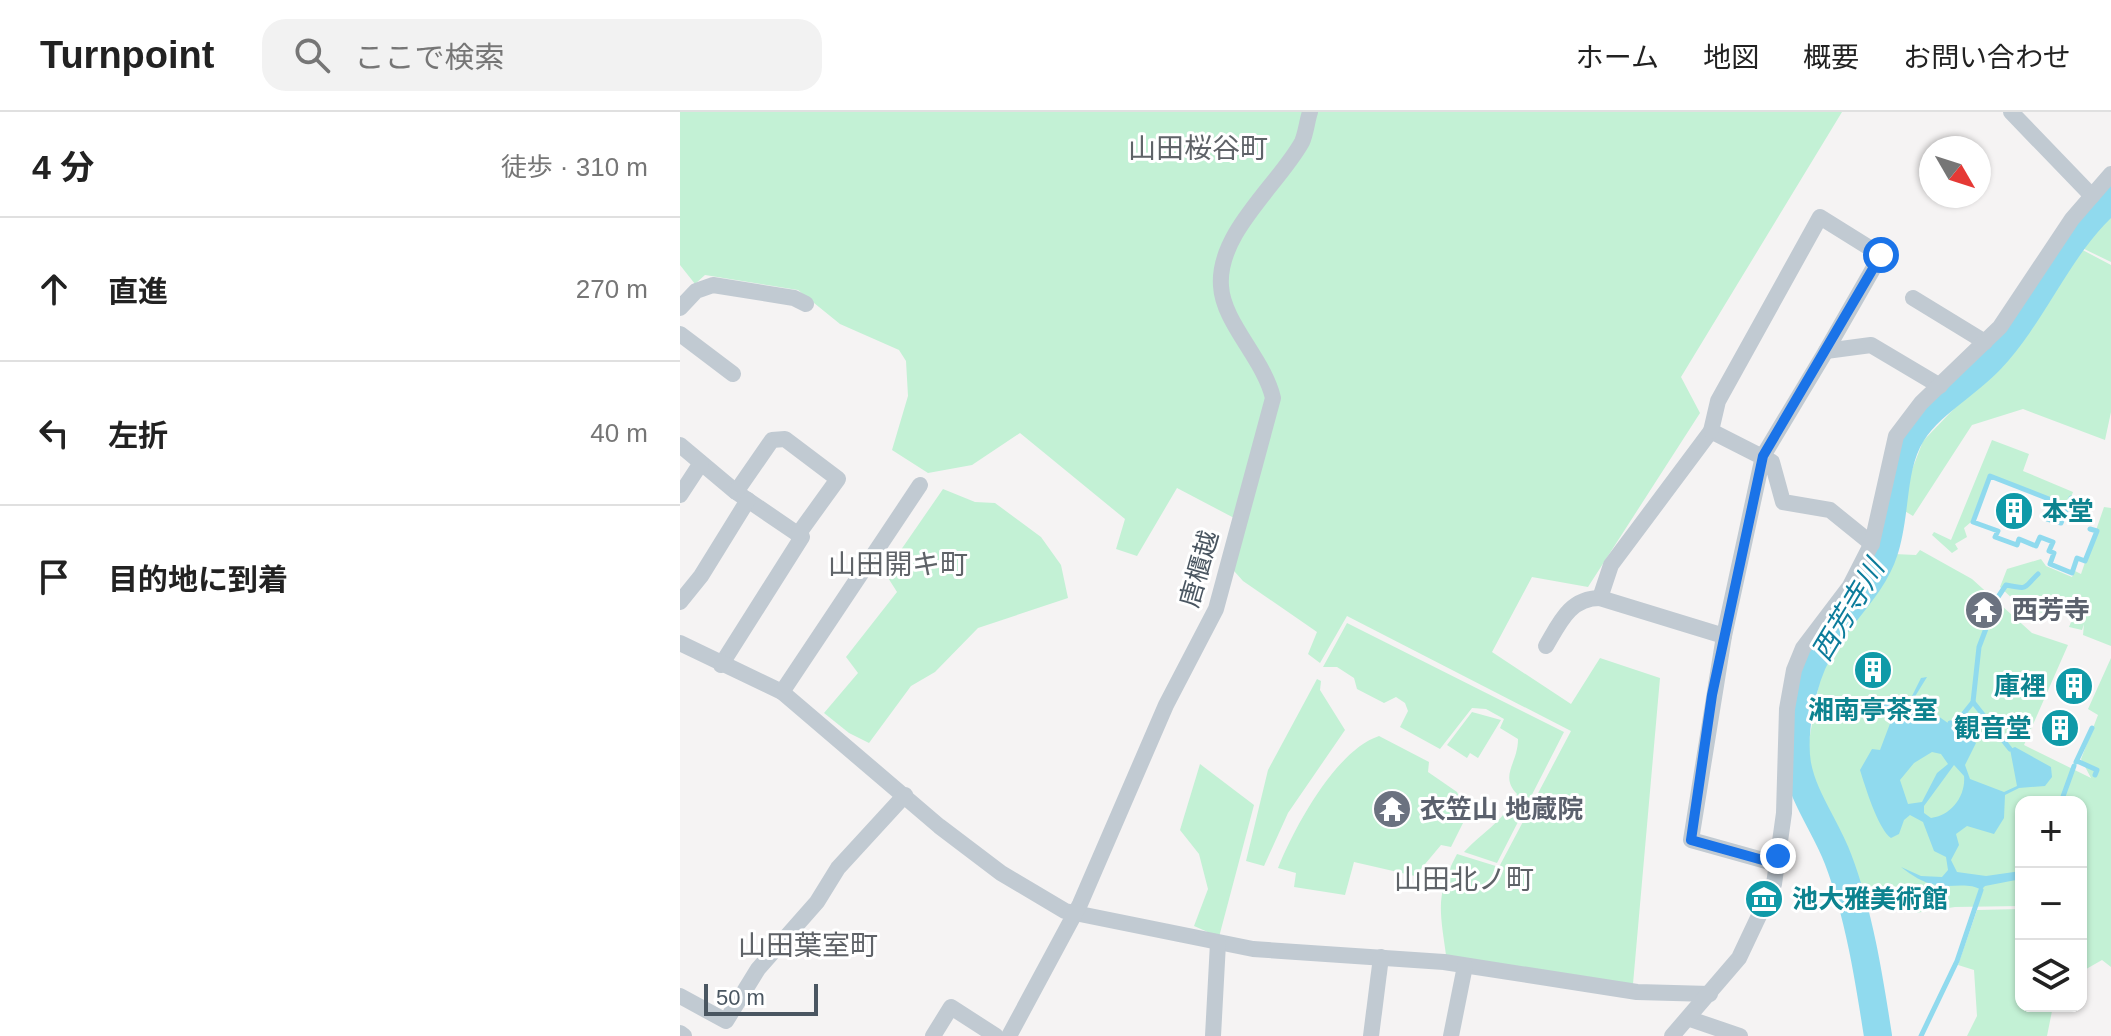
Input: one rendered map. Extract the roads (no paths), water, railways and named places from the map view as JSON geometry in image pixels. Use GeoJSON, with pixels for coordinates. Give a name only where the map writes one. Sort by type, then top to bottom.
{"type":"FeatureCollection","features":[{"type":"Feature","properties":{"kind":"street","name":"唐櫃越"},"geometry":{"type":"LineString","coordinates":[[1009,1036],[1074,912],[1166,705],[1216,609],[1273,398],[1268,376],[1231,314],[1221,287],[1224,269],[1236,234],[1303,140],[1310,112]]}},
{"type":"Feature","properties":{"kind":"street"},"geometry":{"type":"LineString","coordinates":[[2021,116],[2092,196]]}},
{"type":"Feature","properties":{"kind":"street"},"geometry":{"type":"LineString","coordinates":[[1672,1036],[1690,1019],[1746,944],[1774,884],[1784,813],[1787,709],[1794,670],[1803,648],[1850,586],[1872,544],[1896,436],[1907,419],[1985,342],[2092,196],[2110,177]]}},
{"type":"Feature","properties":{"kind":"street"},"geometry":{"type":"LineString","coordinates":[[1600,598],[1611,565],[1711,431],[1718,401],[1820,217],[1881,255],[1763,456],[1712,695],[1691,840],[1777,864]]}},
{"type":"Feature","properties":{"kind":"street"},"geometry":{"type":"LineString","coordinates":[[680,308],[696,291],[713,285],[794,298],[806,304]]}},
{"type":"Feature","properties":{"kind":"street"},"geometry":{"type":"LineString","coordinates":[[1913,298],[1985,342]]}},
{"type":"Feature","properties":{"kind":"street"},"geometry":{"type":"LineString","coordinates":[[680,334],[733,374]]}},
{"type":"Feature","properties":{"kind":"street"},"geometry":{"type":"LineString","coordinates":[[1826,351],[1871,345],[1940,386]]}},
{"type":"Feature","properties":{"kind":"street"},"geometry":{"type":"LineString","coordinates":[[1711,431],[1772,462],[1783,502],[1830,510],[1872,544]]}},
{"type":"Feature","properties":{"kind":"street"},"geometry":{"type":"LineString","coordinates":[[680,602],[701,576],[772,440],[785,439],[838,479],[799,533]]}},
{"type":"Feature","properties":{"kind":"street"},"geometry":{"type":"LineString","coordinates":[[680,445],[742,496],[802,537],[721,665]]}},
{"type":"Feature","properties":{"kind":"street"},"geometry":{"type":"LineString","coordinates":[[680,495],[701,463]]}},
{"type":"Feature","properties":{"kind":"street"},"geometry":{"type":"LineString","coordinates":[[782,692],[920,485]]}},
{"type":"Feature","properties":{"kind":"street"},"geometry":{"type":"LineString","coordinates":[[1546,646],[1565,613],[1584,598],[1600,598],[1724,636]]}},
{"type":"Feature","properties":{"kind":"street"},"geometry":{"type":"LineString","coordinates":[[680,643],[782,692],[939,826],[1001,873],[1065,911],[1253,949],[1465,966],[1637,992],[1710,994]]}},
{"type":"Feature","properties":{"kind":"street"},"geometry":{"type":"LineString","coordinates":[[680,996],[726,1021],[758,969],[817,902],[838,868],[905,795]]}},
{"type":"Feature","properties":{"kind":"street"},"geometry":{"type":"LineString","coordinates":[[1213,1036],[1218,943]]}},
{"type":"Feature","properties":{"kind":"street"},"geometry":{"type":"LineString","coordinates":[[1371,1036],[1381,957]]}},
{"type":"Feature","properties":{"kind":"street"},"geometry":{"type":"LineString","coordinates":[[1451,1036],[1465,966]]}},
{"type":"Feature","properties":{"kind":"street"},"geometry":{"type":"LineString","coordinates":[[933,1036],[951,1007],[996,1036]]}},
{"type":"Feature","properties":{"kind":"street"},"geometry":{"type":"LineString","coordinates":[[1690,1019],[1740,1036]]}},
{"type":"Feature","properties":{"kind":"water"},"geometry":{"type":"Polygon","coordinates":[[[1927,677],[1911,703],[1931,711],[1976,743],[1965,765],[1970,779],[2004,792],[2017,786],[2010,749],[2015,747],[2051,767],[2052,777],[2045,786],[2019,788],[2005,795],[2004,818],[1994,834],[1967,826],[1956,834],[1959,845],[1951,860],[1957,872],[1986,876],[2015,872],[2015,880],[1985,886],[1981,890],[1971,886],[1942,886],[1917,878],[1901,867],[1921,876],[1942,877],[1948,870],[1946,857],[1934,851],[1923,822],[1910,815],[1904,820],[1899,834],[1891,838],[1886,833],[1872,807],[1860,770],[1872,749],[1880,750],[1894,713],[1879,706],[1889,696],[1909,702],[1921,678],[1927,677]],[[1932,752],[1914,763],[1900,780],[1908,804],[1922,802],[1937,773],[1948,764],[1941,754],[1932,752]],[[1954,765],[1924,806],[1924,813],[1931,818],[1951,809],[1960,798],[1964,776],[1954,765]]]}},
{"type":"Feature","properties":{"kind":"waterway","name":"西芳寺川"},"geometry":{"type":"LineString","coordinates":[[1878,1036],[1852,902],[1838,859],[1804,789],[1797,764],[1797,722],[1803,691],[1812,664],[1826,639],[1871,578],[1884,551],[1900,461],[1912,433],[1929,412],[1991,359],[2022,320],[2077,235],[2111,199]]}},
{"type":"Feature","properties":{"kind":"waterway"},"geometry":{"type":"LineString","coordinates":[[2071,498],[2061,523],[2047,519],[2054,501],[1990,476],[1973,522],[1998,531],[1995,537],[2017,545],[2019,539],[2036,546],[2040,537],[2053,542],[2049,551],[2054,553],[2050,564],[2072,573],[2077,558],[2085,561],[2097,531],[2090,529]]}},
{"type":"Feature","properties":{"kind":"waterway"},"geometry":{"type":"LineString","coordinates":[[1950,723],[1957,722],[1973,702],[1979,647],[1998,597],[2006,585],[2025,587],[2038,574]]}},
{"type":"Feature","properties":{"kind":"waterway"},"geometry":{"type":"LineString","coordinates":[[1973,702],[2010,749]]}},
{"type":"Feature","properties":{"kind":"waterway"},"geometry":{"type":"LineString","coordinates":[[2076,762],[2092,728]]}},
{"type":"Feature","properties":{"kind":"waterway"},"geometry":{"type":"LineString","coordinates":[[2077,761],[2097,770],[2095,775]]}},
{"type":"Feature","properties":{"kind":"waterway"},"geometry":{"type":"LineString","coordinates":[[2063,796],[2074,766]]}},
{"type":"Feature","properties":{"kind":"waterway"},"geometry":{"type":"LineString","coordinates":[[1921,1036],[1957,961],[1981,890]]}},
{"type":"Feature","properties":{"kind":"place","name":"本堂"},"geometry":{"type":"Point","coordinates":[2014,511]}},
{"type":"Feature","properties":{"kind":"place","name":"西芳寺"},"geometry":{"type":"Point","coordinates":[1984,610]}},
{"type":"Feature","properties":{"kind":"place","name":"湘南亭茶室"},"geometry":{"type":"Point","coordinates":[1873,670]}},
{"type":"Feature","properties":{"kind":"place","name":"庫裡"},"geometry":{"type":"Point","coordinates":[2074,686]}},
{"type":"Feature","properties":{"kind":"place","name":"観音堂"},"geometry":{"type":"Point","coordinates":[2060,728]}},
{"type":"Feature","properties":{"kind":"place","name":"衣笠山 地蔵院"},"geometry":{"type":"Point","coordinates":[1392,809]}},
{"type":"Feature","properties":{"kind":"place","name":"池大雅美術館"},"geometry":{"type":"Point","coordinates":[1764,899]}},
{"type":"Feature","properties":{"kind":"district","name":"山田桜谷町"},"geometry":{"type":"Point","coordinates":[1198,148]}},
{"type":"Feature","properties":{"kind":"district","name":"山田開キ町"},"geometry":{"type":"Point","coordinates":[898,564]}},
{"type":"Feature","properties":{"kind":"district","name":"山田北ノ町"},"geometry":{"type":"Point","coordinates":[1464,879]}},
{"type":"Feature","properties":{"kind":"district","name":"山田葉室町"},"geometry":{"type":"Point","coordinates":[808,945]}}]}
